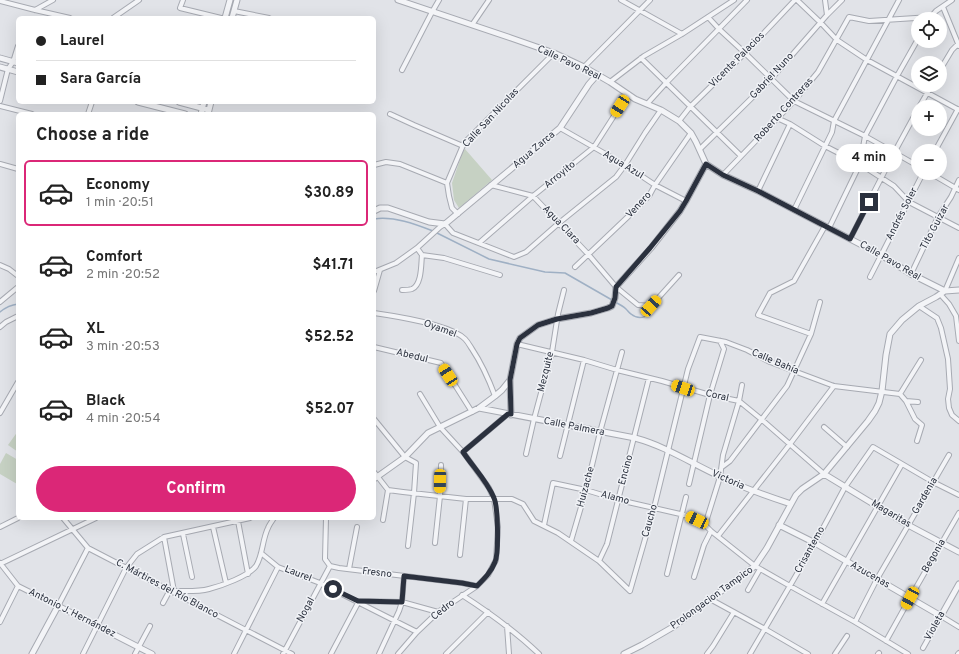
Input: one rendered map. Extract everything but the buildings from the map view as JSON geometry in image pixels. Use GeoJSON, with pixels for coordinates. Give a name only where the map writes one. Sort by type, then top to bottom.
{"type":"FeatureCollection","features":[{"type":"Feature","properties":{"kind":"street"},"geometry":{"type":"LineString","coordinates":[[0,0],[61,16]]}},
{"type":"Feature","properties":{"kind":"street"},"geometry":{"type":"LineString","coordinates":[[35,10],[53,0]]}},
{"type":"Feature","properties":{"kind":"street"},"geometry":{"type":"LineString","coordinates":[[115,16],[139,0]]}},
{"type":"Feature","properties":{"kind":"street"},"geometry":{"type":"LineString","coordinates":[[183,0],[180,8],[213,16]]}},
{"type":"Feature","properties":{"kind":"street"},"geometry":{"type":"LineString","coordinates":[[226,16],[230,0]]}},
{"type":"Feature","properties":{"kind":"street"},"geometry":{"type":"LineString","coordinates":[[233,16],[237,0]]}},
{"type":"Feature","properties":{"kind":"street","name":"Calle Pavo Real"},"geometry":{"type":"LineString","coordinates":[[398,0],[554,53],[597,74],[628,94],[661,110],[679,121],[691,133],[706,164],[723,175],[758,191],[881,255],[911,274],[945,291]]}},
{"type":"Feature","properties":{"kind":"street"},"geometry":{"type":"LineString","coordinates":[[402,70],[439,0]]}},
{"type":"Feature","properties":{"kind":"street"},"geometry":{"type":"LineString","coordinates":[[472,25],[489,0]]}},
{"type":"Feature","properties":{"kind":"street"},"geometry":{"type":"LineString","coordinates":[[621,0],[682,34]]}},
{"type":"Feature","properties":{"kind":"street"},"geometry":{"type":"LineString","coordinates":[[584,68],[650,0]]}},
{"type":"Feature","properties":{"kind":"street"},"geometry":{"type":"LineString","coordinates":[[723,0],[726,4]]}},
{"type":"Feature","properties":{"kind":"street"},"geometry":{"type":"LineString","coordinates":[[610,82],[641,58],[682,34],[734,0]]}},
{"type":"Feature","properties":{"kind":"street"},"geometry":{"type":"LineString","coordinates":[[647,104],[747,0]]}},
{"type":"Feature","properties":{"kind":"street"},"geometry":{"type":"LineString","coordinates":[[796,0],[837,40],[867,60],[958,110],[939,144]]}},
{"type":"Feature","properties":{"kind":"street","name":"Vicente Palacios"},"geometry":{"type":"LineString","coordinates":[[679,121],[690,107],[796,0]]}},
{"type":"Feature","properties":{"kind":"street"},"geometry":{"type":"LineString","coordinates":[[825,0],[827,15]]}},
{"type":"Feature","properties":{"kind":"street","name":"Gabriel Nuno"},"geometry":{"type":"LineString","coordinates":[[700,149],[771,79],[842,0]]}},
{"type":"Feature","properties":{"kind":"street"},"geometry":{"type":"LineString","coordinates":[[794,210],[832,132],[834,121],[899,0]]}},
{"type":"Feature","properties":{"kind":"street"},"geometry":{"type":"LineString","coordinates":[[935,12],[952,0]]}},
{"type":"Feature","properties":{"kind":"street"},"geometry":{"type":"LineString","coordinates":[[943,7],[959,44],[952,50],[947,58]]}},
{"type":"Feature","properties":{"kind":"street"},"geometry":{"type":"LineString","coordinates":[[234,11],[260,16]]}},
{"type":"Feature","properties":{"kind":"street"},"geometry":{"type":"LineString","coordinates":[[708,17],[794,101],[865,136],[911,162]]}},
{"type":"Feature","properties":{"kind":"street","name":"Roberto Contreras"},"geometry":{"type":"LineString","coordinates":[[723,175],[794,101],[818,72],[849,17],[869,21],[887,20]]}},
{"type":"Feature","properties":{"kind":"street"},"geometry":{"type":"LineString","coordinates":[[887,20],[911,19]]}},
{"type":"Feature","properties":{"kind":"street"},"geometry":{"type":"LineString","coordinates":[[811,334],[758,315],[770,293],[794,281],[827,227],[860,164],[865,136],[913,48]]}},
{"type":"Feature","properties":{"kind":"street","name":"Calle San Nicolas"},"geometry":{"type":"LineString","coordinates":[[447,183],[464,143],[554,53]]}},
{"type":"Feature","properties":{"kind":"street"},"geometry":{"type":"LineString","coordinates":[[0,58],[16,62]]}},
{"type":"Feature","properties":{"kind":"street"},"geometry":{"type":"LineString","coordinates":[[641,58],[741,156]]}},
{"type":"Feature","properties":{"kind":"street"},"geometry":{"type":"LineString","coordinates":[[0,101],[8,69],[16,62]]}},
{"type":"Feature","properties":{"kind":"street"},"geometry":{"type":"LineString","coordinates":[[0,67],[16,71]]}},
{"type":"Feature","properties":{"kind":"street","name":"Agua Zarca"},"geometry":{"type":"LineString","coordinates":[[443,226],[560,128],[597,74]]}},
{"type":"Feature","properties":{"kind":"street"},"geometry":{"type":"LineString","coordinates":[[923,100],[927,93]]}},
{"type":"Feature","properties":{"kind":"street","name":"Arroyito"},"geometry":{"type":"LineString","coordinates":[[479,243],[533,196],[594,147],[628,94]]}},
{"type":"Feature","properties":{"kind":"street"},"geometry":{"type":"LineString","coordinates":[[146,104],[177,112]]}},
{"type":"Feature","properties":{"kind":"street"},"geometry":{"type":"LineString","coordinates":[[186,104],[203,108],[209,112]]}},
{"type":"Feature","properties":{"kind":"street"},"geometry":{"type":"LineString","coordinates":[[202,112],[204,104]]}},
{"type":"Feature","properties":{"kind":"street"},"geometry":{"type":"LineString","coordinates":[[0,106],[24,112]]}},
{"type":"Feature","properties":{"kind":"street"},"geometry":{"type":"LineString","coordinates":[[376,210],[380,208],[388,208],[443,226],[453,233],[514,257],[526,252],[616,177],[661,110]]}},
{"type":"Feature","properties":{"kind":"street"},"geometry":{"type":"LineString","coordinates":[[390,114],[414,126],[463,146]]}},
{"type":"Feature","properties":{"kind":"street"},"geometry":{"type":"LineString","coordinates":[[777,118],[881,177],[894,186],[909,202],[959,228]]}},
{"type":"Feature","properties":{"kind":"street"},"geometry":{"type":"LineString","coordinates":[[850,239],[881,177],[911,122]]}},
{"type":"Feature","properties":{"kind":"street"},"geometry":{"type":"LineString","coordinates":[[758,191],[790,124]]}},
{"type":"Feature","properties":{"kind":"street","name":"Agua Azul"},"geometry":{"type":"LineString","coordinates":[[560,128],[686,201]]}},
{"type":"Feature","properties":{"kind":"street","name":"Venero"},"geometry":{"type":"LineString","coordinates":[[575,267],[643,203],[691,133]]}},
{"type":"Feature","properties":{"kind":"street"},"geometry":{"type":"LineString","coordinates":[[376,164],[386,162],[400,164],[447,183],[452,208],[458,214]]}},
{"type":"Feature","properties":{"kind":"street"},"geometry":{"type":"LineString","coordinates":[[0,164],[16,168]]}},
{"type":"Feature","properties":{"kind":"street"},"geometry":{"type":"LineString","coordinates":[[463,452],[509,414],[510,380],[517,344],[520,338],[538,325],[557,319],[591,313],[612,306],[615,298],[616,287],[680,211],[706,164]]}},
{"type":"Feature","properties":{"kind":"street","name":"Andrés Soler"},"geometry":{"type":"LineString","coordinates":[[870,277],[920,180]]}},
{"type":"Feature","properties":{"kind":"street"},"geometry":{"type":"LineString","coordinates":[[942,180],[957,189]]}},
{"type":"Feature","properties":{"kind":"street","name":"Tito Guizar"},"geometry":{"type":"LineString","coordinates":[[911,274],[938,217],[957,189],[959,180]]}},
{"type":"Feature","properties":{"kind":"street"},"geometry":{"type":"LineString","coordinates":[[491,185],[533,196]]}},
{"type":"Feature","properties":{"kind":"street","name":"Agua Clara"},"geometry":{"type":"LineString","coordinates":[[533,196],[588,254],[616,287],[638,305],[651,306],[679,275]]}},
{"type":"Feature","properties":{"kind":"street"},"geometry":{"type":"LineString","coordinates":[[376,271],[396,263],[417,248],[443,226]]}},
{"type":"Feature","properties":{"kind":"street"},"geometry":{"type":"LineString","coordinates":[[402,290],[413,289],[418,285],[421,273],[422,255],[417,248]]}},
{"type":"Feature","properties":{"kind":"street"},"geometry":{"type":"LineString","coordinates":[[422,255],[444,258],[500,275]]}},
{"type":"Feature","properties":{"kind":"street"},"geometry":{"type":"LineString","coordinates":[[959,258],[945,291],[959,290]]}},
{"type":"Feature","properties":{"kind":"street"},"geometry":{"type":"LineString","coordinates":[[0,265],[16,274]]}},
{"type":"Feature","properties":{"kind":"street"},"geometry":{"type":"LineString","coordinates":[[376,284],[380,270]]}},
{"type":"Feature","properties":{"kind":"street"},"geometry":{"type":"LineString","coordinates":[[0,302],[16,289]]}},
{"type":"Feature","properties":{"kind":"street","name":"Mezquite"},"geometry":{"type":"LineString","coordinates":[[526,454],[552,352],[557,319],[564,290]]}},
{"type":"Feature","properties":{"kind":"street","name":"Prolongacion Tampico"},"geometry":{"type":"LineString","coordinates":[[624,654],[672,627],[710,599],[758,568],[767,548],[796,495],[824,474],[848,447],[879,404],[890,334],[902,320],[919,306],[945,291]]}},
{"type":"Feature","properties":{"kind":"street"},"geometry":{"type":"LineString","coordinates":[[940,294],[957,316],[959,341]]}},
{"type":"Feature","properties":{"kind":"street"},"geometry":{"type":"LineString","coordinates":[[722,467],[730,461],[787,386],[811,334],[820,302]]}},
{"type":"Feature","properties":{"kind":"street"},"geometry":{"type":"LineString","coordinates":[[919,306],[937,318],[941,328],[948,359],[950,389],[948,399],[949,408],[952,415],[959,421]]}},
{"type":"Feature","properties":{"kind":"street","name":"Oyamel"},"geometry":{"type":"LineString","coordinates":[[376,313],[393,315],[424,323],[455,333],[465,339],[487,375],[496,396]]}},
{"type":"Feature","properties":{"kind":"street"},"geometry":{"type":"LineString","coordinates":[[0,327],[16,317]]}},
{"type":"Feature","properties":{"kind":"street","name":"Calle Bahía"},"geometry":{"type":"LineString","coordinates":[[688,369],[700,337],[734,344],[770,362],[834,386],[900,394]]}},
{"type":"Feature","properties":{"kind":"street"},"geometry":{"type":"LineString","coordinates":[[689,484],[710,395],[724,348],[720,340]]}},
{"type":"Feature","properties":{"kind":"street","name":"Coral"},"geometry":{"type":"LineString","coordinates":[[517,344],[584,360],[710,395],[739,401],[824,474]]}},
{"type":"Feature","properties":{"kind":"street","name":"Abedul"},"geometry":{"type":"LineString","coordinates":[[376,347],[441,363],[472,412]]}},
{"type":"Feature","properties":{"kind":"street","name":"Huizache"},"geometry":{"type":"LineString","coordinates":[[571,541],[622,352]]}},
{"type":"Feature","properties":{"kind":"street"},"geometry":{"type":"LineString","coordinates":[[560,456],[584,360]]}},
{"type":"Feature","properties":{"kind":"street"},"geometry":{"type":"LineString","coordinates":[[917,441],[922,425],[915,419],[906,401],[900,394],[921,360]]}},
{"type":"Feature","properties":{"kind":"street","name":"Caucho"},"geometry":{"type":"LineString","coordinates":[[599,561],[630,590],[654,508],[688,369]]}},
{"type":"Feature","properties":{"kind":"street","name":"Encino"},"geometry":{"type":"LineString","coordinates":[[599,561],[607,544],[649,378]]}},
{"type":"Feature","properties":{"kind":"street"},"geometry":{"type":"LineString","coordinates":[[376,475],[405,457],[428,433],[472,412],[496,396],[510,380]]}},
{"type":"Feature","properties":{"kind":"street"},"geometry":{"type":"LineString","coordinates":[[0,413],[16,385]]}},
{"type":"Feature","properties":{"kind":"street"},"geometry":{"type":"LineString","coordinates":[[705,525],[720,477],[723,456],[739,401],[742,385]]}},
{"type":"Feature","properties":{"kind":"street"},"geometry":{"type":"LineString","coordinates":[[718,536],[834,386]]}},
{"type":"Feature","properties":{"kind":"street","name":"Cedro"},"geometry":{"type":"LineString","coordinates":[[398,654],[417,632],[438,612],[477,586],[488,575],[496,560],[498,527],[494,499],[479,474],[463,452],[440,426],[420,394]]}},
{"type":"Feature","properties":{"kind":"street"},"geometry":{"type":"LineString","coordinates":[[906,401],[918,402]]}},
{"type":"Feature","properties":{"kind":"street","name":"Calle Palmera"},"geometry":{"type":"LineString","coordinates":[[479,408],[635,438],[668,450]]}},
{"type":"Feature","properties":{"kind":"street"},"geometry":{"type":"LineString","coordinates":[[376,421],[405,457],[416,463],[408,546]]}},
{"type":"Feature","properties":{"kind":"street"},"geometry":{"type":"LineString","coordinates":[[824,427],[848,447]]}},
{"type":"Feature","properties":{"kind":"street","name":"Crisantemo"},"geometry":{"type":"LineString","coordinates":[[750,654],[815,543],[845,487],[872,447],[902,464]]}},
{"type":"Feature","properties":{"kind":"street","name":"Victoria"},"geometry":{"type":"LineString","coordinates":[[668,450],[720,477],[791,504]]}},
{"type":"Feature","properties":{"kind":"street","name":"Gardenia"},"geometry":{"type":"LineString","coordinates":[[855,622],[877,579],[949,455]]}},
{"type":"Feature","properties":{"kind":"street"},"geometry":{"type":"LineString","coordinates":[[822,604],[902,464],[959,495]]}},
{"type":"Feature","properties":{"kind":"street"},"geometry":{"type":"LineString","coordinates":[[435,543],[440,496],[441,465]]}},
{"type":"Feature","properties":{"kind":"street","name":"Magaritas"},"geometry":{"type":"LineString","coordinates":[[824,474],[908,525],[959,552]]}},
{"type":"Feature","properties":{"kind":"street"},"geometry":{"type":"LineString","coordinates":[[376,477],[388,490],[466,499],[512,499],[523,504],[534,521],[558,533],[599,561]]}},
{"type":"Feature","properties":{"kind":"street","name":"Alamo"},"geometry":{"type":"LineString","coordinates":[[544,525],[553,483],[689,516],[705,525],[758,568],[855,622],[908,654]]}},
{"type":"Feature","properties":{"kind":"street"},"geometry":{"type":"LineString","coordinates":[[383,520],[388,490]]}},
{"type":"Feature","properties":{"kind":"street"},"geometry":{"type":"LineString","coordinates":[[667,574],[686,497]]}},
{"type":"Feature","properties":{"kind":"street"},"geometry":{"type":"LineString","coordinates":[[460,556],[466,499]]}},
{"type":"Feature","properties":{"kind":"street","name":"Begonia"},"geometry":{"type":"LineString","coordinates":[[886,641],[959,513]]}},
{"type":"Feature","properties":{"kind":"street"},"geometry":{"type":"LineString","coordinates":[[0,527],[16,519]]}},
{"type":"Feature","properties":{"kind":"street"},"geometry":{"type":"LineString","coordinates":[[32,654],[88,548],[64,520]]}},
{"type":"Feature","properties":{"kind":"street"},"geometry":{"type":"LineString","coordinates":[[0,564],[92,520]]}},
{"type":"Feature","properties":{"kind":"street"},"geometry":{"type":"LineString","coordinates":[[83,654],[126,568],[137,554],[164,537],[242,520]]}},
{"type":"Feature","properties":{"kind":"street"},"geometry":{"type":"LineString","coordinates":[[172,590],[189,591],[209,589],[248,574],[256,567],[268,529],[273,520]]}},
{"type":"Feature","properties":{"kind":"street"},"geometry":{"type":"LineString","coordinates":[[326,520],[325,558],[330,566],[349,569],[357,527]]}},
{"type":"Feature","properties":{"kind":"street"},"geometry":{"type":"LineString","coordinates":[[238,521],[248,574]]}},
{"type":"Feature","properties":{"kind":"street","name":"Azucenas"},"geometry":{"type":"LineString","coordinates":[[779,525],[815,543],[959,627]]}},
{"type":"Feature","properties":{"kind":"street"},"geometry":{"type":"LineString","coordinates":[[213,527],[226,583]]}},
{"type":"Feature","properties":{"kind":"street"},"geometry":{"type":"LineString","coordinates":[[694,577],[704,545],[711,531]]}},
{"type":"Feature","properties":{"kind":"street"},"geometry":{"type":"LineString","coordinates":[[183,534],[192,577]]}},
{"type":"Feature","properties":{"kind":"street"},"geometry":{"type":"LineString","coordinates":[[163,603],[172,590],[164,537]]}},
{"type":"Feature","properties":{"kind":"street","name":"C. Mártires del Río Blanco"},"geometry":{"type":"LineString","coordinates":[[88,548],[172,590],[284,652],[292,654]]}},
{"type":"Feature","properties":{"kind":"street","name":"Laurel"},"geometry":{"type":"LineString","coordinates":[[261,553],[278,567],[320,582],[417,632]]}},
{"type":"Feature","properties":{"kind":"street","name":"Antonio J. Hernández"},"geometry":{"type":"LineString","coordinates":[[0,564],[18,586],[152,654]]}},
{"type":"Feature","properties":{"kind":"street","name":"Nogal"},"geometry":{"type":"LineString","coordinates":[[284,652],[320,582],[330,566]]}},
{"type":"Feature","properties":{"kind":"street"},"geometry":{"type":"LineString","coordinates":[[234,654],[278,567]]}},
{"type":"Feature","properties":{"kind":"street"},"geometry":{"type":"LineString","coordinates":[[748,590],[758,568]]}},
{"type":"Feature","properties":{"kind":"street","name":"Fresno"},"geometry":{"type":"LineString","coordinates":[[349,569],[477,586]]}},
{"type":"Feature","properties":{"kind":"street"},"geometry":{"type":"LineString","coordinates":[[378,654],[402,602],[404,576]]}},
{"type":"Feature","properties":{"kind":"street","name":"Violeta"},"geometry":{"type":"LineString","coordinates":[[923,648],[959,584]]}},
{"type":"Feature","properties":{"kind":"street"},"geometry":{"type":"LineString","coordinates":[[0,622],[18,586]]}},
{"type":"Feature","properties":{"kind":"street"},"geometry":{"type":"LineString","coordinates":[[462,595],[507,626],[539,654]]}},
{"type":"Feature","properties":{"kind":"street"},"geometry":{"type":"LineString","coordinates":[[710,599],[808,654]]}},
{"type":"Feature","properties":{"kind":"street"},"geometry":{"type":"LineString","coordinates":[[331,654],[358,601]]}},
{"type":"Feature","properties":{"kind":"street","name":"Laurel"},"geometry":{"type":"LineString","coordinates":[[358,601],[402,602],[438,612]]}},
{"type":"Feature","properties":{"kind":"street"},"geometry":{"type":"LineString","coordinates":[[446,654],[488,612]]}},
{"type":"Feature","properties":{"kind":"street"},"geometry":{"type":"LineString","coordinates":[[708,654],[734,612]]}},
{"type":"Feature","properties":{"kind":"street"},"geometry":{"type":"LineString","coordinates":[[135,654],[150,626]]}},
{"type":"Feature","properties":{"kind":"street"},"geometry":{"type":"LineString","coordinates":[[507,626],[509,654]]}},
{"type":"Feature","properties":{"kind":"street"},"geometry":{"type":"LineString","coordinates":[[835,654],[847,636]]}},
{"type":"Feature","properties":{"kind":"green space"},"geometry":{"type":"Polygon","coordinates":[[[465,149],[492,180],[459,208],[454,200],[452,183],[465,149]]]}},
{"type":"Feature","properties":{"kind":"green space"},"geometry":{"type":"Polygon","coordinates":[[[16,434],[16,451],[8,445],[16,434]]]}},
{"type":"Feature","properties":{"kind":"green space"},"geometry":{"type":"Polygon","coordinates":[[[6,453],[16,459],[16,483],[0,474],[0,464],[6,453]]]}},
{"type":"Feature","properties":{"kind":"waterway"},"geometry":{"type":"LineString","coordinates":[[376,219],[382,218],[412,223],[433,231]]}},
{"type":"Feature","properties":{"kind":"waterway"},"geometry":{"type":"LineString","coordinates":[[437,233],[489,259],[545,272],[565,273],[612,300]]}},
{"type":"Feature","properties":{"kind":"waterway"},"geometry":{"type":"LineString","coordinates":[[615,302],[624,307],[630,314],[638,317],[645,317],[656,308]]}},
{"type":"Feature","properties":{"kind":"waterway"},"geometry":{"type":"LineString","coordinates":[[0,312],[8,306],[16,304]]}},
{"type":"Feature","properties":{"kind":"route"},"geometry":{"type":"LineString","coordinates":[[333,589],[358,601],[402,602],[404,576],[477,586],[488,575],[496,560],[498,527],[494,499],[489,488],[463,452],[508,414],[511,414],[510,380],[517,344],[520,338],[538,325],[557,319],[591,313],[612,306],[615,298],[616,287],[680,211],[706,164],[723,175],[758,191],[850,239],[869,202]]}}]}
